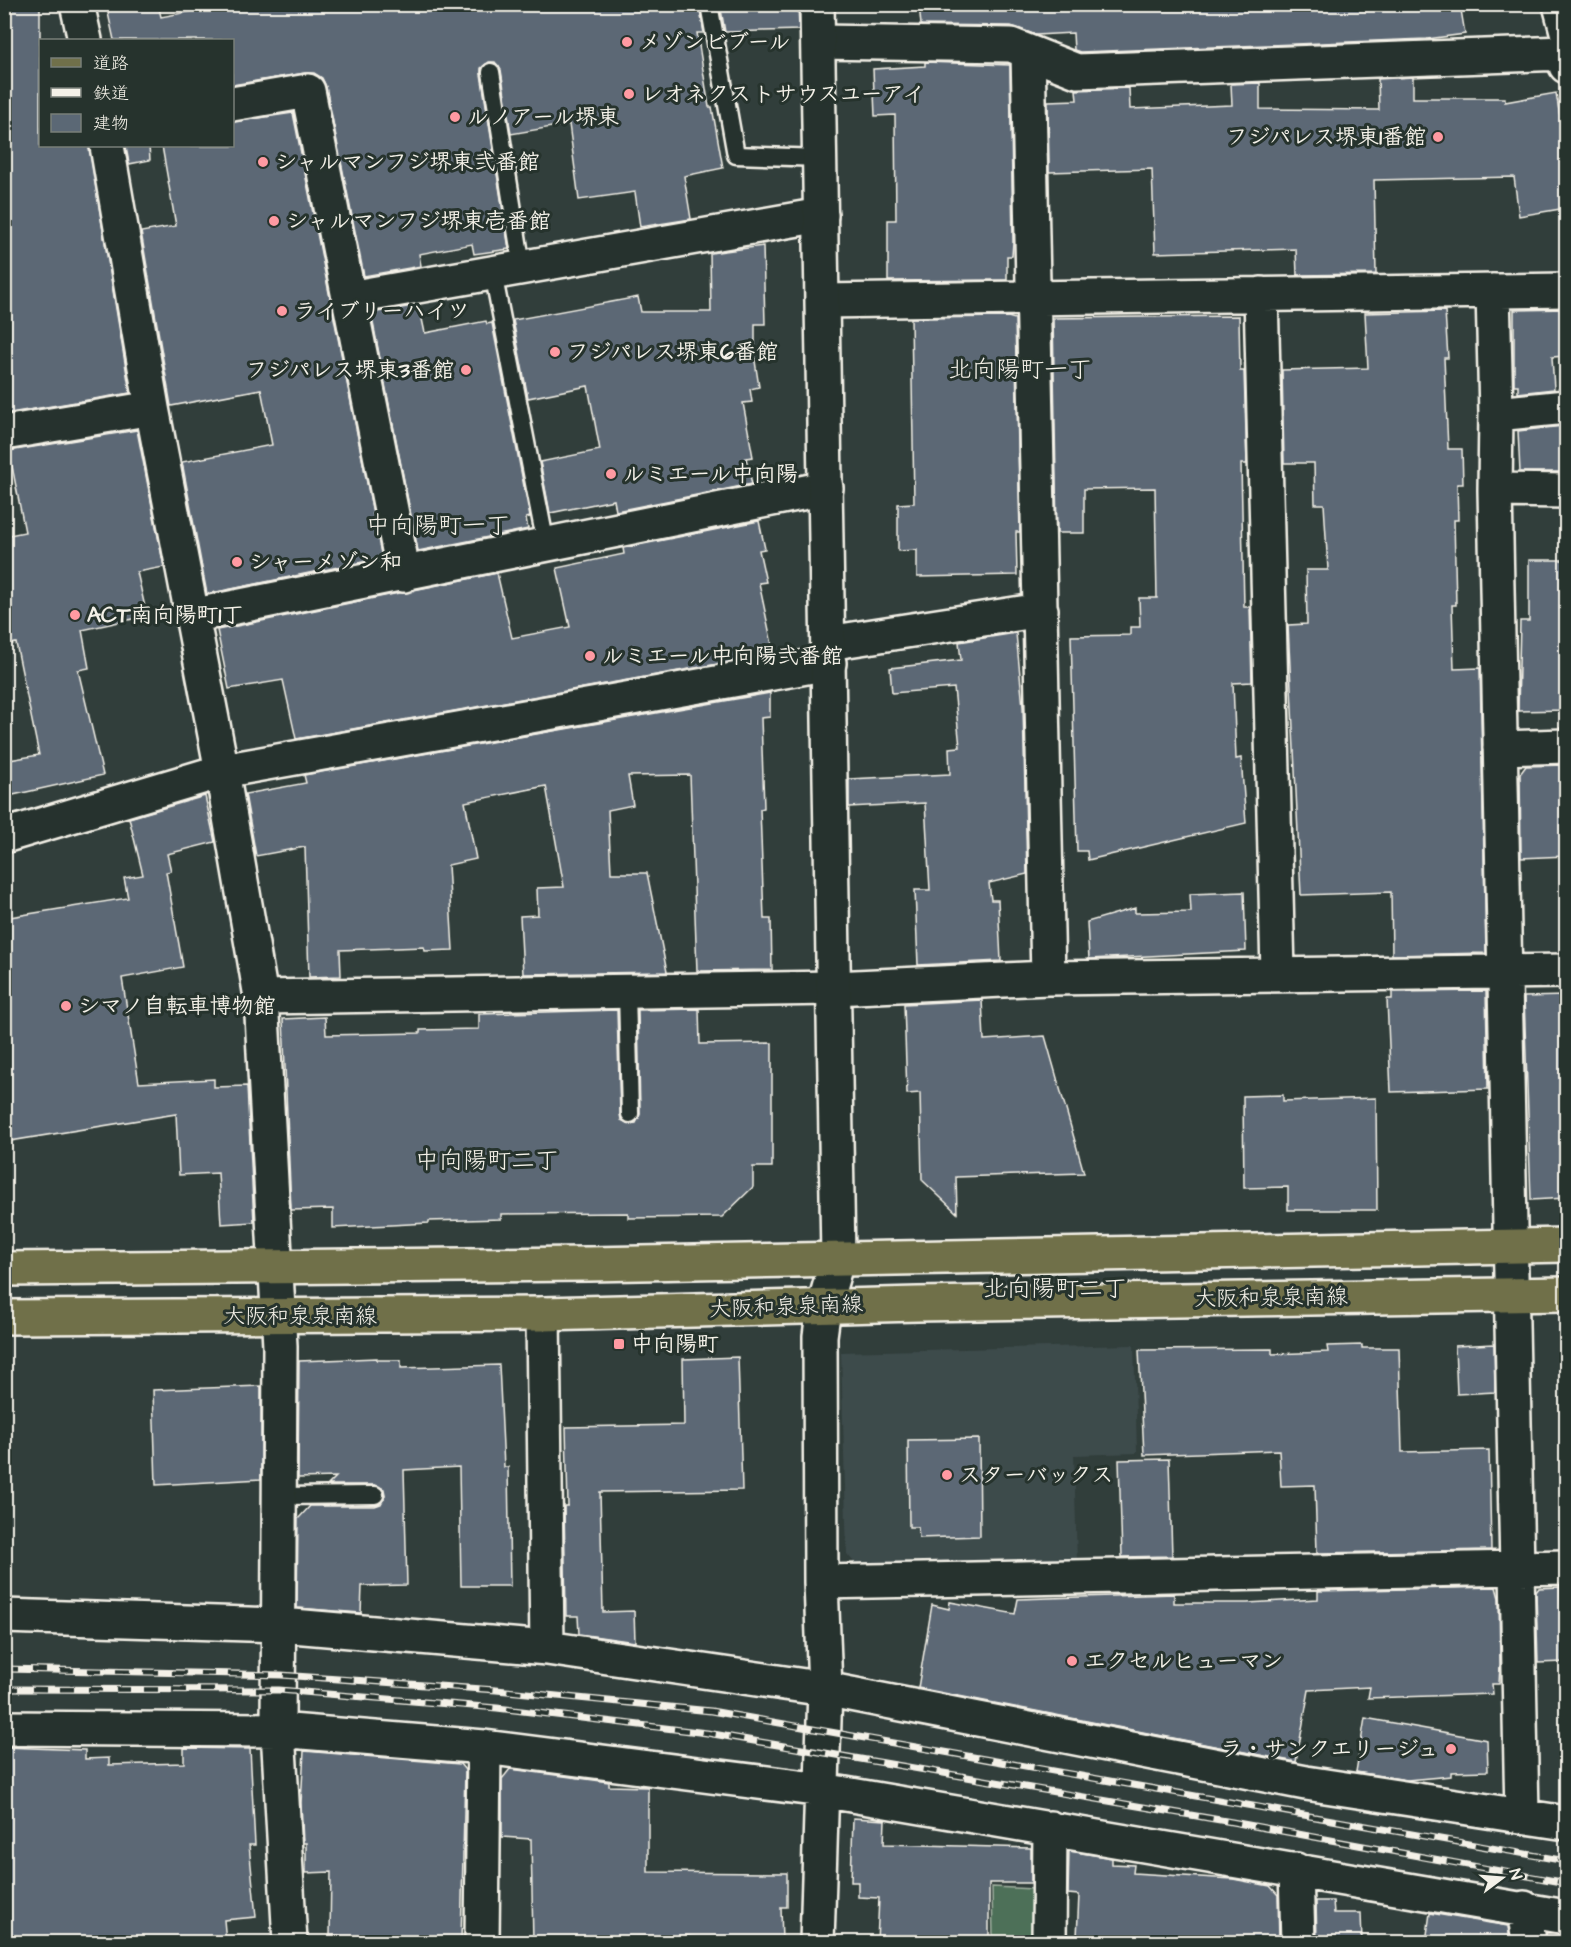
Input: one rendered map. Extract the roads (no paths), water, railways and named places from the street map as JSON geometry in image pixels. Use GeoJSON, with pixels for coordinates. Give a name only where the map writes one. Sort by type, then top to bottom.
{"type":"FeatureCollection","features":[{"type":"Feature","properties":{"kind":"main road"},"geometry":{"type":"LineString","coordinates":[[4,1269],[589,1264],[838,1257],[1566,1245]]}},
{"type":"Feature","properties":{"kind":"main road","name":"大阪和泉泉南線"},"geometry":{"type":"LineString","coordinates":[[4,1317],[543,1314],[824,1306],[1566,1294]]}},
{"type":"Feature","properties":{"kind":"street"},"geometry":{"type":"LineString","coordinates":[[77,4],[85,39]]}},
{"type":"Feature","properties":{"kind":"street"},"geometry":{"type":"LineString","coordinates":[[817,4],[838,1257],[824,1306],[820,1336],[820,1582],[825,1689],[817,1942]]}},
{"type":"Feature","properties":{"kind":"street"},"geometry":{"type":"LineString","coordinates":[[819,42],[1011,45],[1077,71],[1565,60]]}},
{"type":"Feature","properties":{"kind":"street"},"geometry":{"type":"LineString","coordinates":[[1028,52],[1048,978]]}},
{"type":"Feature","properties":{"kind":"street"},"geometry":{"type":"LineString","coordinates":[[234,104],[308,91],[404,574]]}},
{"type":"Feature","properties":{"kind":"street"},"geometry":{"type":"LineString","coordinates":[[107,147],[152,408],[222,771],[261,997],[279,1316],[281,1624],[278,1731],[290,1942]]}},
{"type":"Feature","properties":{"kind":"street"},"geometry":{"type":"LineString","coordinates":[[349,298],[822,214]]}},
{"type":"Feature","properties":{"kind":"street"},"geometry":{"type":"LineString","coordinates":[[823,301],[1566,290]]}},
{"type":"Feature","properties":{"kind":"street"},"geometry":{"type":"LineString","coordinates":[[1493,291],[1504,972],[1522,1815]]}},
{"type":"Feature","properties":{"kind":"street"},"geometry":{"type":"LineString","coordinates":[[1261,294],[1278,973]]}},
{"type":"Feature","properties":{"kind":"street"},"geometry":{"type":"LineString","coordinates":[[1496,414],[1566,407]]}},
{"type":"Feature","properties":{"kind":"street"},"geometry":{"type":"LineString","coordinates":[[4,433],[152,408]]}},
{"type":"Feature","properties":{"kind":"street"},"geometry":{"type":"LineString","coordinates":[[191,616],[826,488]]}},
{"type":"Feature","properties":{"kind":"street"},"geometry":{"type":"LineString","coordinates":[[1495,489],[1566,491]]}},
{"type":"Feature","properties":{"kind":"street"},"geometry":{"type":"LineString","coordinates":[[4,836],[222,771],[1041,610]]}},
{"type":"Feature","properties":{"kind":"street"},"geometry":{"type":"LineString","coordinates":[[1500,747],[1566,746]]}},
{"type":"Feature","properties":{"kind":"street"},"geometry":{"type":"LineString","coordinates":[[261,997],[834,988],[1048,978],[1278,973],[1566,971]]}},
{"type":"Feature","properties":{"kind":"street"},"geometry":{"type":"LineString","coordinates":[[543,1314],[547,1648]]}},
{"type":"Feature","properties":{"kind":"street"},"geometry":{"type":"LineString","coordinates":[[820,1582],[1566,1567]]}},
{"type":"Feature","properties":{"kind":"street"},"geometry":{"type":"LineString","coordinates":[[4,1616],[281,1624],[547,1648],[825,1689],[1306,1783],[1566,1823]]}},
{"type":"Feature","properties":{"kind":"street"},"geometry":{"type":"LineString","coordinates":[[4,1728],[278,1731],[484,1747],[822,1790],[1524,1908],[1566,1917]]}},
{"type":"Feature","properties":{"kind":"street"},"geometry":{"type":"LineString","coordinates":[[482,1942],[484,1747]]}},
{"type":"Feature","properties":{"kind":"street"},"geometry":{"type":"LineString","coordinates":[[1048,1942],[1050,1828]]}},
{"type":"Feature","properties":{"kind":"street"},"geometry":{"type":"LineString","coordinates":[[1296,1870],[1298,1942]]}},
{"type":"Feature","properties":{"kind":"street"},"geometry":{"type":"LineString","coordinates":[[1524,1908],[1528,1942]]}},
{"type":"Feature","properties":{"kind":"lane"},"geometry":{"type":"LineString","coordinates":[[709,4],[736,155],[820,158]]}},
{"type":"Feature","properties":{"kind":"lane"},"geometry":{"type":"LineString","coordinates":[[1551,4],[1565,60]]}},
{"type":"Feature","properties":{"kind":"lane"},"geometry":{"type":"LineString","coordinates":[[491,72],[508,270],[546,545]]}},
{"type":"Feature","properties":{"kind":"lane"},"geometry":{"type":"LineString","coordinates":[[627,991],[630,1114]]}},
{"type":"Feature","properties":{"kind":"lane"},"geometry":{"type":"LineString","coordinates":[[280,1496],[375,1495]]}},
{"type":"Feature","properties":{"kind":"railway"},"geometry":{"type":"LineString","coordinates":[[4,1669],[281,1675],[496,1690],[711,1711],[1566,1861]]}},
{"type":"Feature","properties":{"kind":"railway"},"geometry":{"type":"LineString","coordinates":[[4,1689],[279,1690],[497,1708],[707,1733],[1232,1822],[1566,1883]]}},
{"type":"Feature","properties":{"kind":"place","name":"メゾンビブール"},"geometry":{"type":"Point","coordinates":[627,42]}},
{"type":"Feature","properties":{"kind":"place","name":"レオネクストサウスユーアイ"},"geometry":{"type":"Point","coordinates":[629,94]}},
{"type":"Feature","properties":{"kind":"place","name":"ルノアール堺東"},"geometry":{"type":"Point","coordinates":[455,117]}},
{"type":"Feature","properties":{"kind":"place","name":"フジパレス堺東1番館"},"geometry":{"type":"Point","coordinates":[1438,137]}},
{"type":"Feature","properties":{"kind":"place","name":"シャルマンフジ堺東弐番館"},"geometry":{"type":"Point","coordinates":[263,162]}},
{"type":"Feature","properties":{"kind":"place","name":"シャルマンフジ堺東壱番館"},"geometry":{"type":"Point","coordinates":[274,221]}},
{"type":"Feature","properties":{"kind":"place","name":"ライブリーハイツ"},"geometry":{"type":"Point","coordinates":[282,311]}},
{"type":"Feature","properties":{"kind":"place","name":"フジパレス堺東6番館"},"geometry":{"type":"Point","coordinates":[555,352]}},
{"type":"Feature","properties":{"kind":"place","name":"フジパレス堺東3番館"},"geometry":{"type":"Point","coordinates":[466,370]}},
{"type":"Feature","properties":{"kind":"place","name":"ルミエール中向陽"},"geometry":{"type":"Point","coordinates":[611,474]}},
{"type":"Feature","properties":{"kind":"place","name":"シャーメゾン和"},"geometry":{"type":"Point","coordinates":[237,562]}},
{"type":"Feature","properties":{"kind":"place","name":"ACT南向陽町1丁"},"geometry":{"type":"Point","coordinates":[75,615]}},
{"type":"Feature","properties":{"kind":"place","name":"ルミエール中向陽弐番館"},"geometry":{"type":"Point","coordinates":[590,656]}},
{"type":"Feature","properties":{"kind":"place","name":"シマノ自転車博物館"},"geometry":{"type":"Point","coordinates":[66,1006]}},
{"type":"Feature","properties":{"kind":"place","name":"中向陽町"},"geometry":{"type":"Point","coordinates":[619,1344]}},
{"type":"Feature","properties":{"kind":"place","name":"スターバックス"},"geometry":{"type":"Point","coordinates":[947,1475]}},
{"type":"Feature","properties":{"kind":"place","name":"エクセルヒューマン"},"geometry":{"type":"Point","coordinates":[1072,1661]}},
{"type":"Feature","properties":{"kind":"place","name":"ラ・サンクエリージュ"},"geometry":{"type":"Point","coordinates":[1451,1749]}},
{"type":"Feature","properties":{"kind":"district","name":"北向陽町一丁"},"geometry":{"type":"Point","coordinates":[1020,370]}},
{"type":"Feature","properties":{"kind":"district","name":"中向陽町一丁"},"geometry":{"type":"Point","coordinates":[438,526]}},
{"type":"Feature","properties":{"kind":"district","name":"中向陽町二丁"},"geometry":{"type":"Point","coordinates":[487,1161]}},
{"type":"Feature","properties":{"kind":"district","name":"北向陽町二丁"},"geometry":{"type":"Point","coordinates":[1055,1289]}}]}
